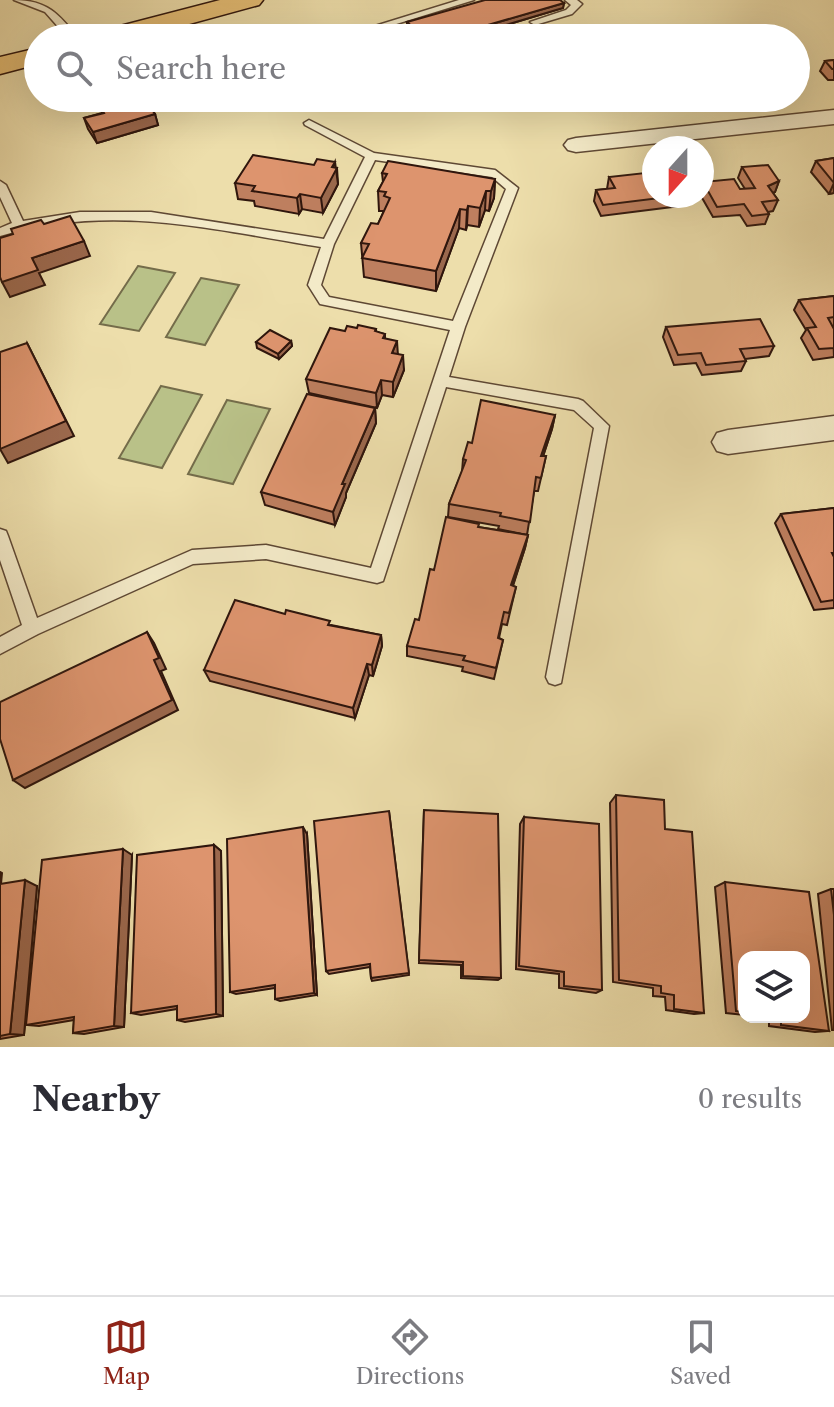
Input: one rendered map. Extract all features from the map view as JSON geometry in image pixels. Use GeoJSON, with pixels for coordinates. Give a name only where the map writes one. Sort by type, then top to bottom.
{"type":"FeatureCollection","features":[{"type":"Feature","properties":{"kind":"main road"},"geometry":{"type":"LineString","coordinates":[[160,24],[250,0]]}},
{"type":"Feature","properties":{"kind":"main road"},"geometry":{"type":"LineString","coordinates":[[0,66],[24,60]]}},
{"type":"Feature","properties":{"kind":"street"},"geometry":{"type":"LineString","coordinates":[[576,145],[834,117]]}},
{"type":"Feature","properties":{"kind":"street"},"geometry":{"type":"LineString","coordinates":[[728,442],[834,428]]}},
{"type":"Feature","properties":{"kind":"lane"},"geometry":{"type":"LineString","coordinates":[[19,0],[48,10],[60,24]]}},
{"type":"Feature","properties":{"kind":"lane"},"geometry":{"type":"LineString","coordinates":[[388,24],[469,0]]}},
{"type":"Feature","properties":{"kind":"lane"},"geometry":{"type":"LineString","coordinates":[[535,22],[569,12],[574,2],[591,0]]}},
{"type":"Feature","properties":{"kind":"lane"},"geometry":{"type":"LineString","coordinates":[[0,646],[32,628],[192,557],[266,552],[377,576],[458,327],[512,188],[495,174],[371,156],[309,123]]}},
{"type":"Feature","properties":{"kind":"lane"},"geometry":{"type":"LineString","coordinates":[[371,156],[328,244],[314,285],[325,301],[458,327]]}},
{"type":"Feature","properties":{"kind":"lane"},"geometry":{"type":"LineString","coordinates":[[0,185],[19,225]]}},
{"type":"Feature","properties":{"kind":"lane"},"geometry":{"type":"LineString","coordinates":[[0,232],[19,225],[80,216],[151,216],[328,244]]}},
{"type":"Feature","properties":{"kind":"lane"},"geometry":{"type":"LineString","coordinates":[[440,381],[578,405],[602,426],[555,677]]}},
{"type":"Feature","properties":{"kind":"lane"},"geometry":{"type":"LineString","coordinates":[[0,536],[32,628]]}},
{"type":"Feature","properties":{"kind":"green space"},"geometry":{"type":"Polygon","coordinates":[[[138,266],[175,273],[139,331],[100,324],[138,266]]]}},
{"type":"Feature","properties":{"kind":"green space"},"geometry":{"type":"Polygon","coordinates":[[[201,278],[239,285],[205,345],[166,337],[201,278]]]}},
{"type":"Feature","properties":{"kind":"green space"},"geometry":{"type":"Polygon","coordinates":[[[161,386],[202,395],[162,468],[119,458],[161,386]]]}},
{"type":"Feature","properties":{"kind":"green space"},"geometry":{"type":"Polygon","coordinates":[[[227,400],[270,409],[233,484],[188,474],[227,400]]]}},
{"type":"Feature","properties":{"kind":"building"},"geometry":{"type":"Polygon","coordinates":[[[485,0],[560,0],[564,3],[491,24],[407,22],[485,0]]]}},
{"type":"Feature","properties":{"kind":"building"},"geometry":{"type":"Polygon","coordinates":[[[834,60],[834,69],[832,69],[825,61],[834,60]]]}},
{"type":"Feature","properties":{"kind":"building"},"geometry":{"type":"Polygon","coordinates":[[[104,113],[155,114],[93,132],[84,118],[104,113]]]}},
{"type":"Feature","properties":{"kind":"building"},"geometry":{"type":"Polygon","coordinates":[[[253,155],[314,165],[317,159],[335,162],[332,167],[337,168],[321,198],[300,194],[297,198],[252,191],[255,186],[235,183],[253,155]]]}},
{"type":"Feature","properties":{"kind":"building"},"geometry":{"type":"Polygon","coordinates":[[[834,158],[834,183],[816,161],[834,158]]]}},
{"type":"Feature","properties":{"kind":"building"},"geometry":{"type":"Polygon","coordinates":[[[388,161],[495,179],[491,191],[486,191],[480,208],[468,206],[467,210],[460,209],[436,271],[362,258],[369,244],[361,243],[371,223],[378,224],[390,198],[384,196],[386,192],[378,191],[387,174],[382,173],[388,161]]]}},
{"type":"Feature","properties":{"kind":"building"},"geometry":{"type":"Polygon","coordinates":[[[768,165],[779,181],[768,186],[778,200],[762,202],[769,214],[752,216],[744,204],[717,207],[714,181],[734,179],[740,189],[755,188],[742,167],[768,165]]]}},
{"type":"Feature","properties":{"kind":"building"},"geometry":{"type":"Polygon","coordinates":[[[642,173],[642,200],[603,205],[596,190],[615,188],[609,177],[642,173]]]}},
{"type":"Feature","properties":{"kind":"building"},"geometry":{"type":"Polygon","coordinates":[[[70,216],[84,241],[32,258],[38,270],[2,282],[0,238],[13,234],[11,229],[70,216]]]}},
{"type":"Feature","properties":{"kind":"building"},"geometry":{"type":"Polygon","coordinates":[[[834,296],[834,317],[828,318],[834,329],[834,348],[819,349],[807,328],[816,327],[799,300],[834,296]]]}},
{"type":"Feature","properties":{"kind":"building"},"geometry":{"type":"Polygon","coordinates":[[[760,319],[774,346],[740,349],[746,361],[706,365],[701,353],[678,355],[666,327],[760,319]]]}},
{"type":"Feature","properties":{"kind":"building"},"geometry":{"type":"Polygon","coordinates":[[[358,325],[376,329],[385,334],[383,338],[397,341],[392,353],[403,355],[393,382],[381,380],[376,393],[306,379],[330,328],[345,331],[347,326],[357,328],[358,325]]]}},
{"type":"Feature","properties":{"kind":"building"},"geometry":{"type":"Polygon","coordinates":[[[270,330],[291,341],[278,354],[256,342],[270,330]]]}},
{"type":"Feature","properties":{"kind":"building"},"geometry":{"type":"Polygon","coordinates":[[[27,343],[66,421],[0,449],[0,352],[27,343]]]}},
{"type":"Feature","properties":{"kind":"building"},"geometry":{"type":"Polygon","coordinates":[[[307,394],[375,408],[333,512],[261,492],[307,394]]]}},
{"type":"Feature","properties":{"kind":"building"},"geometry":{"type":"Polygon","coordinates":[[[481,400],[555,415],[541,456],[546,456],[541,478],[536,477],[530,522],[500,516],[501,513],[449,504],[466,460],[463,459],[468,442],[472,443],[481,400]]]}},
{"type":"Feature","properties":{"kind":"building"},"geometry":{"type":"Polygon","coordinates":[[[834,508],[834,600],[821,602],[781,514],[834,508]]]}},
{"type":"Feature","properties":{"kind":"building"},"geometry":{"type":"Polygon","coordinates":[[[446,517],[479,524],[478,527],[528,535],[511,585],[516,587],[509,613],[504,612],[498,638],[503,640],[496,668],[463,660],[465,656],[407,646],[415,619],[419,620],[446,517]]]}},
{"type":"Feature","properties":{"kind":"building"},"geometry":{"type":"Polygon","coordinates":[[[235,600],[285,614],[286,610],[330,621],[328,625],[381,635],[372,665],[367,664],[353,708],[204,670],[235,600]]]}},
{"type":"Feature","properties":{"kind":"building"},"geometry":{"type":"Polygon","coordinates":[[[147,632],[159,658],[154,660],[172,700],[13,780],[0,739],[0,702],[147,632]]]}},
{"type":"Feature","properties":{"kind":"building"},"geometry":{"type":"Polygon","coordinates":[[[616,795],[664,800],[665,829],[692,832],[704,1013],[674,1009],[674,995],[661,993],[661,986],[619,980],[616,795]]]}},
{"type":"Feature","properties":{"kind":"building"},"geometry":{"type":"Polygon","coordinates":[[[424,810],[498,814],[501,978],[463,976],[463,962],[419,960],[424,810]]]}},
{"type":"Feature","properties":{"kind":"building"},"geometry":{"type":"Polygon","coordinates":[[[389,811],[409,973],[371,978],[370,964],[326,971],[314,821],[389,811]]]}},
{"type":"Feature","properties":{"kind":"building"},"geometry":{"type":"Polygon","coordinates":[[[524,817],[599,824],[602,990],[564,986],[564,972],[519,966],[524,817]]]}},
{"type":"Feature","properties":{"kind":"building"},"geometry":{"type":"Polygon","coordinates":[[[303,827],[314,993],[275,999],[275,985],[230,992],[227,839],[303,827]]]}},
{"type":"Feature","properties":{"kind":"building"},"geometry":{"type":"Polygon","coordinates":[[[214,845],[216,1014],[177,1020],[177,1006],[131,1013],[137,855],[214,845]]]}},
{"type":"Feature","properties":{"kind":"building"},"geometry":{"type":"Polygon","coordinates":[[[123,849],[114,1026],[73,1033],[74,1017],[26,1025],[42,860],[123,849]]]}},
{"type":"Feature","properties":{"kind":"building"},"geometry":{"type":"Polygon","coordinates":[[[25,880],[10,1034],[0,1036],[0,884],[25,880]]]}},
{"type":"Feature","properties":{"kind":"building"},"geometry":{"type":"Polygon","coordinates":[[[725,882],[809,892],[829,1031],[781,1025],[810,1023],[810,951],[738,951],[736,1011],[725,882]]]}}]}
